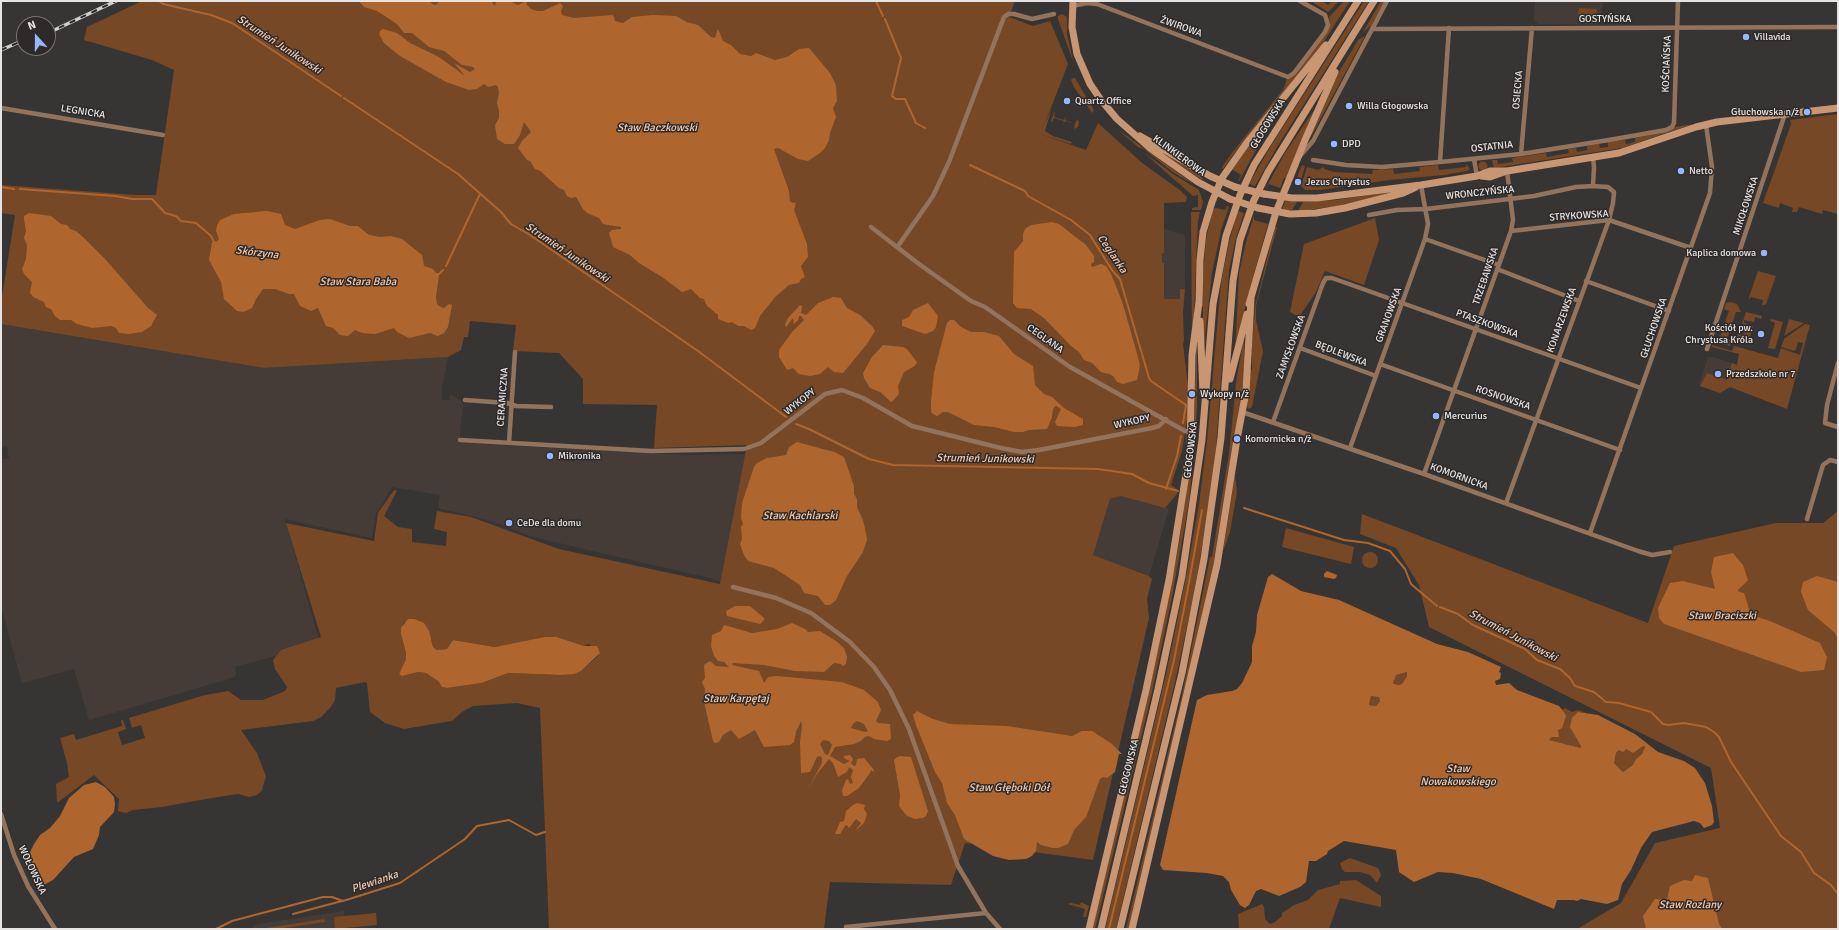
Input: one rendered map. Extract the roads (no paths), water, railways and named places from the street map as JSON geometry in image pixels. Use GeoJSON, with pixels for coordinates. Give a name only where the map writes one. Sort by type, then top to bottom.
{"type":"FeatureCollection","features":[{"type":"Feature","properties":{"kind":"street","name":"ŻWIROWA"},"geometry":{"type":"LineString","coordinates":[[1073,4],[1097,2],[1288,76],[1294,73],[1326,30],[1328,22],[1324,15],[1300,1]]}},
{"type":"Feature","properties":{"kind":"street","name":"GŁOGOWSKA"},"geometry":{"type":"LineString","coordinates":[[1101,929],[1158,690],[1178,597],[1194,501],[1205,412],[1213,304],[1221,256],[1232,214],[1247,179],[1260,156],[1358,1]]}},
{"type":"Feature","properties":{"kind":"street"},"geometry":{"type":"LineString","coordinates":[[1120,929],[1193,621],[1211,518],[1224,407],[1233,274],[1245,224],[1254,200],[1268,172],[1374,1]]}},
{"type":"Feature","properties":{"kind":"street"},"geometry":{"type":"LineString","coordinates":[[1297,159],[1313,141],[1387,1]]}},
{"type":"Feature","properties":{"kind":"street","name":"KOŚCIAŃSKA"},"geometry":{"type":"LineString","coordinates":[[1672,127],[1674,123],[1678,1]]}},
{"type":"Feature","properties":{"kind":"street","name":"KLINKIEROWA"},"geometry":{"type":"LineString","coordinates":[[1073,4],[1072,27],[1075,44],[1085,74],[1095,93],[1107,109],[1156,152],[1198,182],[1216,192]]}},
{"type":"Feature","properties":{"kind":"street"},"geometry":{"type":"LineString","coordinates":[[898,246],[937,188],[1004,17],[1008,14],[1014,14],[1032,19],[1054,14]]}},
{"type":"Feature","properties":{"kind":"street","name":"GOSTYŃSKA"},"geometry":{"type":"LineString","coordinates":[[1372,29],[1838,27]]}},
{"type":"Feature","properties":{"kind":"street"},"geometry":{"type":"LineString","coordinates":[[1440,162],[1449,28]]}},
{"type":"Feature","properties":{"kind":"street","name":"OSIECKA"},"geometry":{"type":"LineString","coordinates":[[1521,154],[1532,28]]}},
{"type":"Feature","properties":{"kind":"street"},"geometry":{"type":"LineString","coordinates":[[1205,412],[1201,364],[1199,302],[1201,246],[1206,220],[1221,181],[1246,144],[1320,52],[1339,32]]}},
{"type":"Feature","properties":{"kind":"street"},"geometry":{"type":"LineString","coordinates":[[1224,407],[1251,299],[1276,212],[1297,159],[1344,51]]}},
{"type":"Feature","properties":{"kind":"street","name":"LEGNICKA"},"geometry":{"type":"LineString","coordinates":[[1,108],[163,135]]}},
{"type":"Feature","properties":{"kind":"street"},"geometry":{"type":"LineString","coordinates":[[1221,181],[1235,187],[1283,197],[1305,198],[1333,196],[1421,185],[1477,176],[1490,177],[1507,171],[1593,157],[1635,148],[1706,124],[1838,108]]}},
{"type":"Feature","properties":{"kind":"street","name":"MIKOŁOWSKA"},"geometry":{"type":"LineString","coordinates":[[1708,349],[1785,114]]}},
{"type":"Feature","properties":{"kind":"street","name":"GŁUCHOWSKA"},"geometry":{"type":"LineString","coordinates":[[1590,533],[1710,193],[1712,167],[1706,124]]}},
{"type":"Feature","properties":{"kind":"street","name":"OSTATNIA"},"geometry":{"type":"LineString","coordinates":[[1313,160],[1364,166],[1400,166],[1521,154],[1666,130],[1672,127]]}},
{"type":"Feature","properties":{"kind":"street","name":"KLINKIEROWA"},"geometry":{"type":"LineString","coordinates":[[1132,132],[1221,181]]}},
{"type":"Feature","properties":{"kind":"street"},"geometry":{"type":"LineString","coordinates":[[1593,157],[1593,186]]}},
{"type":"Feature","properties":{"kind":"street"},"geometry":{"type":"LineString","coordinates":[[1474,159],[1477,176]]}},
{"type":"Feature","properties":{"kind":"street","name":"TRZEBAWSKA"},"geometry":{"type":"LineString","coordinates":[[1424,474],[1477,330],[1511,231],[1513,220],[1507,171]]}},
{"type":"Feature","properties":{"kind":"street"},"geometry":{"type":"LineString","coordinates":[[1289,181],[1293,192],[1305,198]]}},
{"type":"Feature","properties":{"kind":"street"},"geometry":{"type":"LineString","coordinates":[[1216,192],[1230,199],[1258,208],[1276,212],[1297,214],[1331,211],[1403,193],[1421,185]]}},
{"type":"Feature","properties":{"kind":"street","name":"GRANOWSKA"},"geometry":{"type":"LineString","coordinates":[[1350,448],[1425,239],[1428,224],[1421,185]]}},
{"type":"Feature","properties":{"kind":"street","name":"WRONCZYŃSKA"},"geometry":{"type":"LineString","coordinates":[[1369,215],[1397,210],[1426,209],[1511,199],[1576,187],[1593,186]]}},
{"type":"Feature","properties":{"kind":"street","name":"KONARZEWSKA"},"geometry":{"type":"LineString","coordinates":[[1506,504],[1609,220],[1614,192],[1608,187],[1593,186]]}},
{"type":"Feature","properties":{"kind":"street","name":"STRYKOWSKA"},"geometry":{"type":"LineString","coordinates":[[1511,231],[1609,220],[1691,248]]}},
{"type":"Feature","properties":{"kind":"street","name":"CEGLANA"},"geometry":{"type":"LineString","coordinates":[[871,227],[971,301],[985,307],[1070,367],[1166,419],[1185,431],[1191,432]]}},
{"type":"Feature","properties":{"kind":"street"},"geometry":{"type":"LineString","coordinates":[[1425,239],[1498,267],[1579,301]]}},
{"type":"Feature","properties":{"kind":"street","name":"PTASZKOWSKA"},"geometry":{"type":"LineString","coordinates":[[1326,278],[1332,278],[1641,388]]}},
{"type":"Feature","properties":{"kind":"street","name":"ZAMYSŁOWSKA"},"geometry":{"type":"LineString","coordinates":[[1273,422],[1326,278]]}},
{"type":"Feature","properties":{"kind":"street"},"geometry":{"type":"LineString","coordinates":[[1586,281],[1669,311]]}},
{"type":"Feature","properties":{"kind":"street"},"geometry":{"type":"LineString","coordinates":[[1132,929],[1209,604],[1247,381],[1251,299]]}},
{"type":"Feature","properties":{"kind":"street","name":"GŁOGOWSKA"},"geometry":{"type":"LineString","coordinates":[[1089,929],[1162,617],[1183,498],[1190,449],[1192,355],[1199,302]]}},
{"type":"Feature","properties":{"kind":"street","name":"BĘDLEWSKA"},"geometry":{"type":"LineString","coordinates":[[1300,348],[1376,376]]}},
{"type":"Feature","properties":{"kind":"street","name":"CERAMICZNA"},"geometry":{"type":"LineString","coordinates":[[509,443],[515,352]]}},
{"type":"Feature","properties":{"kind":"street"},"geometry":{"type":"LineString","coordinates":[[1838,363],[1827,405],[1825,424],[1838,427]]}},
{"type":"Feature","properties":{"kind":"street","name":"ROSNOWSKA"},"geometry":{"type":"LineString","coordinates":[[1380,364],[1620,450]]}},
{"type":"Feature","properties":{"kind":"street","name":"WYKOPY"},"geometry":{"type":"LineString","coordinates":[[460,440],[651,451],[744,449],[761,443],[825,394],[842,390],[863,398],[912,426],[1022,452],[1152,428],[1159,426],[1166,419]]}},
{"type":"Feature","properties":{"kind":"street"},"geometry":{"type":"LineString","coordinates":[[465,400],[511,404],[516,406],[551,407]]}},
{"type":"Feature","properties":{"kind":"street","name":"KOMORNICKA"},"geometry":{"type":"LineString","coordinates":[[1242,412],[1424,474],[1590,533],[1625,547],[1652,555],[1670,552]]}},
{"type":"Feature","properties":{"kind":"street"},"geometry":{"type":"LineString","coordinates":[[1807,519],[1823,465],[1830,460],[1838,462]]}},
{"type":"Feature","properties":{"kind":"street"},"geometry":{"type":"LineString","coordinates":[[733,587],[776,598],[810,613],[850,642],[874,667],[890,690],[909,729],[956,861],[969,887],[986,913],[1000,929]]}},
{"type":"Feature","properties":{"kind":"street","name":"WOŁOWSKA"},"geometry":{"type":"LineString","coordinates":[[1,814],[14,855],[28,886],[55,929]]}},
{"type":"Feature","properties":{"kind":"street"},"geometry":{"type":"LineString","coordinates":[[846,928],[986,913]]}},
{"type":"Feature","properties":{"kind":"street"},"geometry":{"type":"LineString","coordinates":[[894,922],[894,929]]}},
{"type":"Feature","properties":{"kind":"water","name":"Staw Baczkowski"},"geometry":{"type":"Polygon","coordinates":[[[359,1],[429,1],[434,5],[440,1],[491,1],[495,6],[496,1],[509,1],[518,5],[526,1],[527,5],[531,9],[537,11],[543,11],[560,3],[563,6],[561,11],[562,15],[574,18],[613,15],[615,21],[623,23],[632,17],[653,15],[676,16],[687,22],[698,25],[711,37],[715,38],[718,29],[723,41],[731,45],[740,54],[751,56],[756,53],[775,60],[787,57],[799,49],[809,48],[830,73],[836,85],[837,101],[833,108],[836,117],[829,140],[825,148],[820,153],[808,161],[798,159],[778,148],[774,149],[789,191],[790,202],[796,203],[794,210],[807,244],[808,257],[801,266],[805,277],[801,279],[799,283],[789,285],[775,297],[760,316],[755,328],[751,330],[744,326],[738,326],[732,322],[728,323],[718,319],[718,315],[707,306],[704,299],[700,298],[691,289],[682,292],[662,277],[639,263],[630,255],[613,247],[609,233],[612,230],[621,229],[621,227],[603,224],[599,218],[587,213],[583,209],[576,197],[571,198],[567,196],[564,190],[559,188],[540,171],[535,169],[518,148],[522,141],[531,132],[524,122],[520,135],[514,144],[505,144],[497,139],[495,125],[499,118],[497,103],[499,93],[496,85],[488,87],[484,84],[477,89],[469,90],[446,82],[400,56],[384,43],[379,34],[380,31],[383,29],[397,33],[410,43],[439,57],[465,76],[454,63],[470,72],[475,69],[473,67],[462,65],[444,51],[429,47],[412,33],[404,33],[397,24],[377,11],[364,7],[359,1]]]}},
{"type":"Feature","properties":{"kind":"water","name":"Staw Stara Baba"},"geometry":{"type":"Polygon","coordinates":[[[267,211],[281,214],[285,225],[295,229],[320,220],[330,219],[350,226],[358,226],[369,235],[380,237],[391,236],[402,239],[422,255],[424,266],[433,269],[436,273],[441,273],[439,275],[436,297],[437,304],[439,306],[444,308],[449,304],[452,305],[448,327],[444,333],[438,336],[430,333],[409,338],[397,332],[394,328],[375,334],[362,333],[355,330],[348,336],[340,335],[333,328],[326,326],[318,308],[311,311],[300,306],[294,294],[289,294],[275,289],[263,289],[252,308],[243,312],[237,311],[224,299],[221,282],[209,260],[212,242],[219,239],[216,231],[217,225],[220,220],[234,214],[267,211]]]}},
{"type":"Feature","properties":{"kind":"water"},"geometry":{"type":"Polygon","coordinates":[[[29,213],[51,216],[61,224],[67,225],[70,229],[76,231],[84,238],[105,259],[148,308],[157,315],[151,326],[142,332],[129,334],[119,333],[116,328],[111,326],[92,328],[77,324],[71,320],[60,320],[55,316],[51,309],[46,307],[44,302],[33,297],[30,293],[32,282],[24,274],[22,269],[26,259],[27,245],[24,238],[26,231],[24,216],[29,213]]]}},
{"type":"Feature","properties":{"kind":"water"},"geometry":{"type":"Polygon","coordinates":[[[1052,222],[1059,224],[1086,245],[1094,256],[1094,262],[1091,264],[1092,267],[1101,264],[1106,266],[1111,274],[1122,301],[1138,357],[1140,366],[1137,380],[1123,384],[1117,382],[1113,376],[1101,372],[1092,363],[1084,360],[1079,352],[1071,346],[1044,318],[1031,309],[1017,308],[1013,303],[1014,252],[1023,241],[1025,229],[1031,225],[1052,222]]]}},
{"type":"Feature","properties":{"kind":"water"},"geometry":{"type":"Polygon","coordinates":[[[833,297],[841,298],[847,308],[860,315],[872,326],[875,331],[867,344],[843,373],[834,372],[828,367],[820,374],[810,376],[799,374],[793,368],[787,370],[779,357],[779,350],[792,332],[804,320],[801,316],[799,316],[798,320],[794,324],[793,318],[786,327],[785,325],[788,318],[800,305],[802,306],[801,313],[806,315],[818,303],[833,297]]]}},
{"type":"Feature","properties":{"kind":"water"},"geometry":{"type":"Polygon","coordinates":[[[928,303],[938,316],[936,327],[933,331],[925,334],[902,326],[902,320],[909,317],[913,310],[928,303]]]}},
{"type":"Feature","properties":{"kind":"water"},"geometry":{"type":"Polygon","coordinates":[[[950,320],[954,320],[961,327],[971,332],[984,332],[999,336],[1014,354],[1033,366],[1035,385],[1044,394],[1052,397],[1064,408],[1083,419],[1083,425],[1075,427],[1057,426],[1055,422],[1061,409],[1056,406],[1053,409],[1052,417],[1047,429],[1029,430],[1023,432],[1014,432],[994,427],[974,425],[948,412],[943,412],[937,416],[933,414],[931,412],[931,401],[934,372],[947,323],[950,320]]]}},
{"type":"Feature","properties":{"kind":"water"},"geometry":{"type":"Polygon","coordinates":[[[883,345],[903,347],[907,349],[917,363],[904,372],[898,386],[899,394],[891,402],[880,392],[870,388],[864,378],[863,373],[872,357],[883,345]]]}},
{"type":"Feature","properties":{"kind":"water","name":"Staw Kachlarski"},"geometry":{"type":"Polygon","coordinates":[[[797,442],[834,452],[844,457],[854,486],[857,507],[863,520],[866,533],[867,540],[863,552],[847,576],[836,600],[830,605],[825,605],[818,596],[804,593],[800,585],[774,568],[748,561],[740,544],[742,539],[741,527],[743,524],[741,518],[742,503],[754,467],[757,463],[767,458],[786,455],[789,447],[797,442]]]}},
{"type":"Feature","properties":{"kind":"water","name":"Staw Braciszki"},"geometry":{"type":"Polygon","coordinates":[[[1733,553],[1743,565],[1748,580],[1737,591],[1744,593],[1751,615],[1770,621],[1820,643],[1827,657],[1824,670],[1801,672],[1664,624],[1659,618],[1658,608],[1670,583],[1683,581],[1715,589],[1711,572],[1714,557],[1733,553]]]}},
{"type":"Feature","properties":{"kind":"water"},"geometry":{"type":"Polygon","coordinates":[[[1327,571],[1337,575],[1336,578],[1324,577],[1324,574],[1327,571]]]}},
{"type":"Feature","properties":{"kind":"water","name":"Staw Nowakowskiego"},"geometry":{"type":"Polygon","coordinates":[[[1272,574],[1301,591],[1339,600],[1437,644],[1468,652],[1501,667],[1499,672],[1501,673],[1500,679],[1495,681],[1496,685],[1509,683],[1517,690],[1559,706],[1564,712],[1566,716],[1562,728],[1558,730],[1559,737],[1552,737],[1549,740],[1581,748],[1570,727],[1572,718],[1578,712],[1598,715],[1635,734],[1658,752],[1684,761],[1695,768],[1705,783],[1712,806],[1714,822],[1712,825],[1704,828],[1700,823],[1694,821],[1652,832],[1641,848],[1631,870],[1622,884],[1618,900],[1607,904],[1581,899],[1577,901],[1557,900],[1554,909],[1481,879],[1453,873],[1438,872],[1414,882],[1399,872],[1396,850],[1344,841],[1316,861],[1309,861],[1306,882],[1300,887],[1279,896],[1261,889],[1256,891],[1249,905],[1245,908],[1240,905],[1231,890],[1229,882],[1223,876],[1207,873],[1163,870],[1160,865],[1197,700],[1207,695],[1232,691],[1237,689],[1242,683],[1252,662],[1252,646],[1256,632],[1257,615],[1268,577],[1272,574]],[[1407,672],[1396,675],[1393,683],[1398,685],[1402,684],[1407,676],[1407,672]],[[1371,696],[1369,705],[1376,706],[1380,701],[1379,697],[1371,696]],[[1643,746],[1633,753],[1626,749],[1623,752],[1619,750],[1616,753],[1614,763],[1623,772],[1633,765],[1636,759],[1642,754],[1645,747],[1643,746]]]}},
{"type":"Feature","properties":{"kind":"water"},"geometry":{"type":"Polygon","coordinates":[[[1817,576],[1838,582],[1838,640],[1835,633],[1808,610],[1801,592],[1803,582],[1817,576]]]}},
{"type":"Feature","properties":{"kind":"water"},"geometry":{"type":"Polygon","coordinates":[[[735,606],[750,606],[764,618],[764,620],[760,624],[727,616],[726,611],[735,606]]]}},
{"type":"Feature","properties":{"kind":"water"},"geometry":{"type":"Polygon","coordinates":[[[408,619],[414,619],[424,623],[429,631],[433,647],[437,650],[447,649],[453,640],[495,647],[545,637],[557,637],[584,646],[597,646],[600,653],[581,671],[574,674],[560,675],[508,673],[482,683],[447,688],[442,687],[438,681],[426,673],[418,672],[402,676],[399,674],[406,659],[401,628],[408,619]]]}},
{"type":"Feature","properties":{"kind":"water","name":"Staw Karpętaj"},"geometry":{"type":"Polygon","coordinates":[[[792,623],[808,632],[820,631],[844,648],[847,657],[846,664],[843,666],[841,664],[834,663],[824,672],[795,671],[764,665],[733,663],[732,665],[759,671],[764,683],[768,677],[777,676],[842,682],[864,690],[878,702],[881,710],[876,721],[878,723],[890,724],[891,739],[887,741],[874,739],[869,736],[854,744],[835,747],[830,756],[844,764],[850,761],[844,758],[844,756],[850,755],[853,759],[851,763],[854,766],[856,765],[857,759],[864,758],[874,770],[874,772],[871,770],[859,788],[847,796],[843,796],[842,790],[846,780],[848,779],[850,784],[853,783],[851,777],[853,770],[849,767],[847,772],[838,777],[833,763],[829,759],[817,774],[808,789],[822,763],[822,758],[820,756],[817,757],[810,772],[801,773],[801,721],[796,732],[794,742],[790,745],[764,747],[755,730],[739,739],[731,730],[723,735],[719,742],[715,743],[713,741],[704,702],[705,689],[702,682],[705,678],[704,665],[710,661],[716,666],[729,667],[724,662],[718,661],[714,656],[711,646],[712,635],[721,631],[724,625],[752,633],[777,629],[792,623]],[[857,721],[851,728],[865,732],[868,731],[864,724],[857,721]],[[823,740],[820,744],[825,754],[828,755],[832,745],[829,741],[823,740]]]}},
{"type":"Feature","properties":{"kind":"water","name":"Staw Głęboki Dół"},"geometry":{"type":"Polygon","coordinates":[[[917,711],[933,719],[950,724],[1007,726],[1072,736],[1082,731],[1092,731],[1112,744],[1122,754],[1119,754],[1115,772],[1107,778],[1103,777],[1100,779],[1086,817],[1074,830],[1068,844],[1058,848],[1052,848],[1041,845],[1037,842],[1036,851],[1032,856],[1026,859],[1009,860],[993,856],[964,839],[955,815],[947,803],[942,783],[935,772],[916,725],[913,715],[917,711]]]}},
{"type":"Feature","properties":{"kind":"water"},"geometry":{"type":"Polygon","coordinates":[[[900,756],[911,757],[928,811],[926,816],[923,818],[915,819],[907,816],[899,806],[900,795],[894,760],[900,756]]]}},
{"type":"Feature","properties":{"kind":"water"},"geometry":{"type":"Polygon","coordinates":[[[96,782],[105,787],[114,797],[114,812],[100,827],[99,835],[93,849],[74,857],[53,880],[40,887],[30,866],[30,852],[34,844],[40,835],[50,828],[60,816],[69,798],[84,785],[96,782]]]}},
{"type":"Feature","properties":{"kind":"water"},"geometry":{"type":"Polygon","coordinates":[[[857,803],[865,805],[864,809],[867,814],[864,823],[855,831],[861,823],[856,819],[849,828],[847,825],[840,834],[835,834],[840,822],[844,821],[846,811],[857,803]]]}},
{"type":"Feature","properties":{"kind":"water","name":"Staw Rozlany"},"geometry":{"type":"Polygon","coordinates":[[[1695,875],[1708,878],[1719,924],[1722,929],[1646,929],[1643,916],[1655,899],[1667,900],[1670,886],[1684,880],[1692,881],[1695,875]]]}},
{"type":"Feature","properties":{"kind":"waterway","name":"Strumień Junikowski"},"geometry":{"type":"LineString","coordinates":[[159,1],[163,4],[211,15],[232,23],[341,96]]}},
{"type":"Feature","properties":{"kind":"waterway","name":"Ceglanka"},"geometry":{"type":"LineString","coordinates":[[876,1],[883,16]]}},
{"type":"Feature","properties":{"kind":"waterway","name":"Ceglanka"},"geometry":{"type":"LineString","coordinates":[[885,19],[901,58],[892,96],[896,99],[905,99],[916,123],[925,128]]}},
{"type":"Feature","properties":{"kind":"waterway","name":"Strumień Junikowski"},"geometry":{"type":"LineString","coordinates":[[344,98],[458,174],[501,212],[511,224],[530,235],[698,351],[786,417]]}},
{"type":"Feature","properties":{"kind":"waterway","name":"Ceglanka"},"geometry":{"type":"LineString","coordinates":[[970,165],[1025,191],[1028,196],[1071,220],[1090,235],[1112,270],[1120,279],[1149,378],[1151,381],[1186,405],[1183,423]]}},
{"type":"Feature","properties":{"kind":"waterway","name":"Skórzyna"},"geometry":{"type":"LineString","coordinates":[[1,187],[14,189]]}},
{"type":"Feature","properties":{"kind":"waterway","name":"Skórzyna"},"geometry":{"type":"LineString","coordinates":[[20,189],[115,196],[132,199],[152,199],[165,213],[176,216],[181,221],[196,223],[211,236],[214,242]]}},
{"type":"Feature","properties":{"kind":"waterway","name":"Skórzyna"},"geometry":{"type":"LineString","coordinates":[[446,266],[480,194]]}},
{"type":"Feature","properties":{"kind":"waterway","name":"Skórzyna"},"geometry":{"type":"LineString","coordinates":[[439,274],[443,270]]}},
{"type":"Feature","properties":{"kind":"waterway","name":"Strumień Junikowski"},"geometry":{"type":"LineString","coordinates":[[796,424],[869,459],[893,465],[1098,469],[1132,474],[1149,483],[1178,491]]}},
{"type":"Feature","properties":{"kind":"waterway","name":"Ceglanka"},"geometry":{"type":"LineString","coordinates":[[1166,489],[1177,456],[1181,436]]}},
{"type":"Feature","properties":{"kind":"waterway","name":"Strumień Junikowski"},"geometry":{"type":"LineString","coordinates":[[1244,508],[1344,540],[1368,543],[1390,551],[1405,569],[1411,584],[1437,606]]}},
{"type":"Feature","properties":{"kind":"waterway"},"geometry":{"type":"LineString","coordinates":[[1109,929],[1174,660],[1202,510]]}},
{"type":"Feature","properties":{"kind":"waterway","name":"Strumień Junikowski"},"geometry":{"type":"LineString","coordinates":[[1440,607],[1458,614],[1473,625],[1525,649],[1537,660],[1560,669],[1570,678],[1575,686],[1594,692],[1606,702],[1619,703],[1651,712],[1663,724],[1668,725],[1684,723],[1706,727],[1714,732],[1719,737],[1731,762],[1781,836],[1801,852],[1814,873],[1831,885],[1838,894]]}},
{"type":"Feature","properties":{"kind":"waterway","name":"Plewianka"},"geometry":{"type":"LineString","coordinates":[[216,929],[232,921],[323,897],[332,897],[343,901],[400,883],[465,839],[477,826],[509,820],[536,835],[545,832]]}},
{"type":"Feature","properties":{"kind":"waterway"},"geometry":{"type":"LineString","coordinates":[[293,914],[342,901]]}},
{"type":"Feature","properties":{"kind":"railway"},"geometry":{"type":"LineString","coordinates":[[56,29],[116,1]]}},
{"type":"Feature","properties":{"kind":"railway"},"geometry":{"type":"LineString","coordinates":[[1,50],[16,43]]}},
{"type":"Feature","properties":{"kind":"place","name":"Villavida"},"geometry":{"type":"Point","coordinates":[1746,37]}},
{"type":"Feature","properties":{"kind":"place","name":"Quartz Office"},"geometry":{"type":"Point","coordinates":[1067,101]}},
{"type":"Feature","properties":{"kind":"place","name":"Willa Głogowska"},"geometry":{"type":"Point","coordinates":[1349,106]}},
{"type":"Feature","properties":{"kind":"place","name":"Głuchowska n/ż"},"geometry":{"type":"Point","coordinates":[1807,112]}},
{"type":"Feature","properties":{"kind":"place","name":"DPD"},"geometry":{"type":"Point","coordinates":[1334,144]}},
{"type":"Feature","properties":{"kind":"place","name":"Netto"},"geometry":{"type":"Point","coordinates":[1681,171]}},
{"type":"Feature","properties":{"kind":"place","name":"Jezus Chrystus"},"geometry":{"type":"Point","coordinates":[1298,182]}},
{"type":"Feature","properties":{"kind":"place","name":"Kaplica domowa"},"geometry":{"type":"Point","coordinates":[1764,253]}},
{"type":"Feature","properties":{"kind":"place","name":"Kościół pw. Chrystusa Króla"},"geometry":{"type":"Point","coordinates":[1761,334]}},
{"type":"Feature","properties":{"kind":"place","name":"Przedszkole nr 7"},"geometry":{"type":"Point","coordinates":[1718,374]}},
{"type":"Feature","properties":{"kind":"place","name":"Wykopy n/ż"},"geometry":{"type":"Point","coordinates":[1192,394]}},
{"type":"Feature","properties":{"kind":"place","name":"Mercurius"},"geometry":{"type":"Point","coordinates":[1436,416]}},
{"type":"Feature","properties":{"kind":"place","name":"Komornicka n/ż"},"geometry":{"type":"Point","coordinates":[1237,439]}},
{"type":"Feature","properties":{"kind":"place","name":"Mikronika"},"geometry":{"type":"Point","coordinates":[550,456]}},
{"type":"Feature","properties":{"kind":"place","name":"CeDe dla domu"},"geometry":{"type":"Point","coordinates":[509,523]}}]}
